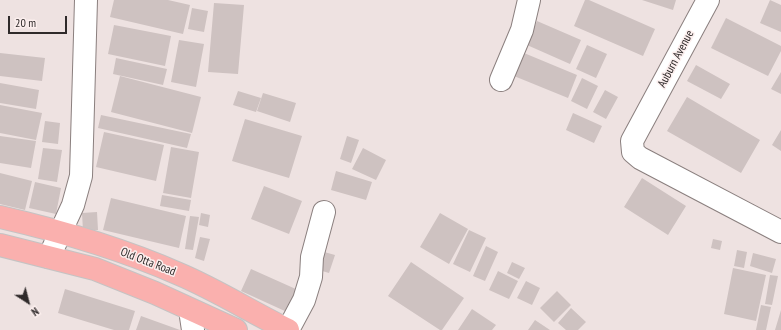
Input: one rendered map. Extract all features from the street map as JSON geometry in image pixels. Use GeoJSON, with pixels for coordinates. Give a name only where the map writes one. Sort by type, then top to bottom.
{"type":"FeatureCollection","features":[{"type":"Feature","properties":{"kind":"main road","name":"Old Otta Road"},"geometry":{"type":"LineString","coordinates":[[0,217],[60,231],[180,274],[288,330]]}},
{"type":"Feature","properties":{"kind":"main road"},"geometry":{"type":"LineString","coordinates":[[0,245],[50,256],[95,269],[155,293],[191,320],[236,330]]}},
{"type":"Feature","properties":{"kind":"street"},"geometry":{"type":"LineString","coordinates":[[50,256],[73,205],[81,176],[86,0]]}},
{"type":"Feature","properties":{"kind":"street"},"geometry":{"type":"LineString","coordinates":[[501,80],[522,30],[529,0]]}},
{"type":"Feature","properties":{"kind":"street","name":"Auburn Avenue"},"geometry":{"type":"LineString","coordinates":[[708,0],[632,141],[633,152],[640,158],[781,232]]}},
{"type":"Feature","properties":{"kind":"street"},"geometry":{"type":"LineString","coordinates":[[288,330],[304,300],[311,276],[312,257],[324,212]]}},
{"type":"Feature","properties":{"kind":"building"},"geometry":{"type":"Polygon","coordinates":[[[114,0],[168,0],[190,5],[183,34],[110,17],[114,0]]]}},
{"type":"Feature","properties":{"kind":"building"},"geometry":{"type":"Polygon","coordinates":[[[585,0],[589,0],[655,29],[643,56],[574,26],[585,0]]]}},
{"type":"Feature","properties":{"kind":"building"},"geometry":{"type":"Polygon","coordinates":[[[642,0],[676,0],[673,10],[642,0]]]}},
{"type":"Feature","properties":{"kind":"building"},"geometry":{"type":"Polygon","coordinates":[[[770,0],[781,5],[781,32],[760,23],[770,0]]]}},
{"type":"Feature","properties":{"kind":"building"},"geometry":{"type":"Polygon","coordinates":[[[214,3],[244,5],[238,74],[208,72],[214,3]]]}},
{"type":"Feature","properties":{"kind":"building"},"geometry":{"type":"Polygon","coordinates":[[[192,8],[208,11],[204,32],[188,29],[192,8]]]}},
{"type":"Feature","properties":{"kind":"building"},"geometry":{"type":"Polygon","coordinates":[[[726,18],[781,46],[781,51],[768,76],[711,48],[726,18]]]}},
{"type":"Feature","properties":{"kind":"building"},"geometry":{"type":"Polygon","coordinates":[[[537,21],[581,40],[570,64],[527,45],[537,21]]]}},
{"type":"Feature","properties":{"kind":"building"},"geometry":{"type":"Polygon","coordinates":[[[114,25],[171,36],[165,66],[108,54],[114,25]]]}},
{"type":"Feature","properties":{"kind":"building"},"geometry":{"type":"Polygon","coordinates":[[[179,40],[204,44],[196,87],[171,82],[179,40]]]}},
{"type":"Feature","properties":{"kind":"building"},"geometry":{"type":"Polygon","coordinates":[[[587,45],[607,54],[596,78],[576,69],[587,45]]]}},
{"type":"Feature","properties":{"kind":"building"},"geometry":{"type":"Polygon","coordinates":[[[0,53],[45,58],[42,81],[0,76],[0,53]]]}},
{"type":"Feature","properties":{"kind":"building"},"geometry":{"type":"Polygon","coordinates":[[[524,53],[577,75],[568,98],[514,76],[524,53]]]}},
{"type":"Feature","properties":{"kind":"building"},"geometry":{"type":"Polygon","coordinates":[[[116,58],[167,69],[163,85],[113,74],[116,58]]]}},
{"type":"Feature","properties":{"kind":"building"},"geometry":{"type":"Polygon","coordinates":[[[696,65],[730,84],[721,99],[687,81],[696,65]]]}},
{"type":"Feature","properties":{"kind":"building"},"geometry":{"type":"Polygon","coordinates":[[[781,72],[781,94],[771,89],[781,72]]]}},
{"type":"Feature","properties":{"kind":"building"},"geometry":{"type":"Polygon","coordinates":[[[120,76],[201,97],[192,133],[111,112],[120,76]]]}},
{"type":"Feature","properties":{"kind":"building"},"geometry":{"type":"Polygon","coordinates":[[[582,78],[598,86],[587,109],[571,101],[582,78]]]}},
{"type":"Feature","properties":{"kind":"building"},"geometry":{"type":"Polygon","coordinates":[[[0,83],[39,90],[36,109],[0,103],[0,83]]]}},
{"type":"Feature","properties":{"kind":"building"},"geometry":{"type":"Polygon","coordinates":[[[605,90],[618,97],[606,119],[593,112],[605,90]]]}},
{"type":"Feature","properties":{"kind":"building"},"geometry":{"type":"Polygon","coordinates":[[[238,91],[261,98],[256,112],[233,105],[238,91]]]}},
{"type":"Feature","properties":{"kind":"building"},"geometry":{"type":"Polygon","coordinates":[[[263,93],[296,103],[290,122],[257,111],[263,93]]]}},
{"type":"Feature","properties":{"kind":"building"},"geometry":{"type":"Polygon","coordinates":[[[687,97],[760,140],[741,173],[667,131],[687,97]]]}},
{"type":"Feature","properties":{"kind":"building"},"geometry":{"type":"Polygon","coordinates":[[[0,105],[42,113],[36,140],[0,133],[0,105]]]}},
{"type":"Feature","properties":{"kind":"building"},"geometry":{"type":"Polygon","coordinates":[[[573,113],[602,126],[594,143],[566,130],[573,113]]]}},
{"type":"Feature","properties":{"kind":"building"},"geometry":{"type":"Polygon","coordinates":[[[101,115],[191,134],[187,148],[98,128],[101,115]]]}},
{"type":"Feature","properties":{"kind":"building"},"geometry":{"type":"Polygon","coordinates":[[[245,119],[302,136],[289,178],[232,161],[245,119]]]}},
{"type":"Feature","properties":{"kind":"building"},"geometry":{"type":"Polygon","coordinates":[[[45,121],[60,123],[58,144],[42,142],[45,121]]]}},
{"type":"Feature","properties":{"kind":"building"},"geometry":{"type":"Polygon","coordinates":[[[781,130],[781,151],[772,145],[781,130]]]}},
{"type":"Feature","properties":{"kind":"building"},"geometry":{"type":"Polygon","coordinates":[[[104,132],[164,145],[156,181],[96,167],[104,132]]]}},
{"type":"Feature","properties":{"kind":"building"},"geometry":{"type":"Polygon","coordinates":[[[0,136],[36,141],[31,168],[0,163],[0,136]]]}},
{"type":"Feature","properties":{"kind":"building"},"geometry":{"type":"Polygon","coordinates":[[[347,136],[359,140],[351,163],[340,159],[347,136]]]}},
{"type":"Feature","properties":{"kind":"building"},"geometry":{"type":"Polygon","coordinates":[[[171,147],[199,152],[191,198],[163,193],[171,147]]]}},
{"type":"Feature","properties":{"kind":"building"},"geometry":{"type":"Polygon","coordinates":[[[43,148],[62,150],[57,182],[38,179],[43,148]]]}},
{"type":"Feature","properties":{"kind":"building"},"geometry":{"type":"Polygon","coordinates":[[[363,148],[386,160],[376,180],[352,169],[363,148]]]}},
{"type":"Feature","properties":{"kind":"building"},"geometry":{"type":"Polygon","coordinates":[[[336,171],[372,182],[366,200],[331,190],[336,171]]]}},
{"type":"Feature","properties":{"kind":"building"},"geometry":{"type":"Polygon","coordinates":[[[0,173],[32,181],[25,210],[0,204],[0,173]]]}},
{"type":"Feature","properties":{"kind":"building"},"geometry":{"type":"Polygon","coordinates":[[[642,178],[686,206],[668,235],[624,207],[642,178]]]}},
{"type":"Feature","properties":{"kind":"building"},"geometry":{"type":"Polygon","coordinates":[[[35,182],[61,188],[56,214],[29,208],[35,182]]]}},
{"type":"Feature","properties":{"kind":"building"},"geometry":{"type":"Polygon","coordinates":[[[264,186],[302,201],[289,234],[251,219],[264,186]]]}},
{"type":"Feature","properties":{"kind":"building"},"geometry":{"type":"Polygon","coordinates":[[[162,195],[191,200],[189,211],[160,206],[162,195]]]}},
{"type":"Feature","properties":{"kind":"building"},"geometry":{"type":"Polygon","coordinates":[[[111,198],[186,216],[179,248],[103,230],[111,198]]]}},
{"type":"Feature","properties":{"kind":"building"},"geometry":{"type":"Polygon","coordinates":[[[97,212],[98,230],[83,231],[82,213],[97,212]]]}},
{"type":"Feature","properties":{"kind":"building"},"geometry":{"type":"Polygon","coordinates":[[[201,213],[210,215],[208,227],[199,225],[201,213]]]}},
{"type":"Feature","properties":{"kind":"building"},"geometry":{"type":"Polygon","coordinates":[[[440,213],[468,229],[449,264],[420,247],[440,213]]]}},
{"type":"Feature","properties":{"kind":"building"},"geometry":{"type":"Polygon","coordinates":[[[190,216],[199,217],[193,250],[185,249],[190,216]]]}},
{"type":"Feature","properties":{"kind":"building"},"geometry":{"type":"Polygon","coordinates":[[[469,230],[486,238],[470,272],[453,264],[469,230]]]}},
{"type":"Feature","properties":{"kind":"building"},"geometry":{"type":"Polygon","coordinates":[[[200,237],[210,239],[204,261],[195,258],[200,237]]]}},
{"type":"Feature","properties":{"kind":"building"},"geometry":{"type":"Polygon","coordinates":[[[713,239],[722,241],[720,250],[711,248],[713,239]]]}},
{"type":"Feature","properties":{"kind":"building"},"geometry":{"type":"Polygon","coordinates":[[[486,246],[498,252],[485,281],[473,276],[486,246]]]}},
{"type":"Feature","properties":{"kind":"building"},"geometry":{"type":"Polygon","coordinates":[[[317,250],[335,255],[329,273],[312,268],[317,250]]]}},
{"type":"Feature","properties":{"kind":"building"},"geometry":{"type":"Polygon","coordinates":[[[737,250],[747,252],[744,268],[734,266],[737,250]]]}},
{"type":"Feature","properties":{"kind":"building"},"geometry":{"type":"Polygon","coordinates":[[[753,253],[776,259],[772,273],[750,266],[753,253]]]}},
{"type":"Feature","properties":{"kind":"building"},"geometry":{"type":"Polygon","coordinates":[[[411,262],[464,298],[442,330],[388,296],[411,262]]]}},
{"type":"Feature","properties":{"kind":"building"},"geometry":{"type":"Polygon","coordinates":[[[512,262],[525,268],[519,279],[507,273],[512,262]]]}},
{"type":"Feature","properties":{"kind":"building"},"geometry":{"type":"Polygon","coordinates":[[[733,268],[766,275],[756,321],[724,314],[733,268]]]}},
{"type":"Feature","properties":{"kind":"building"},"geometry":{"type":"Polygon","coordinates":[[[251,269],[298,290],[287,312],[241,291],[251,269]]]}},
{"type":"Feature","properties":{"kind":"building"},"geometry":{"type":"Polygon","coordinates":[[[498,271],[518,281],[509,299],[489,290],[498,271]]]}},
{"type":"Feature","properties":{"kind":"building"},"geometry":{"type":"Polygon","coordinates":[[[770,275],[778,276],[772,305],[765,304],[770,275]]]}},
{"type":"Feature","properties":{"kind":"building"},"geometry":{"type":"Polygon","coordinates":[[[526,281],[540,288],[532,305],[517,298],[526,281]]]}},
{"type":"Feature","properties":{"kind":"building"},"geometry":{"type":"Polygon","coordinates":[[[65,289],[135,311],[129,330],[114,330],[58,313],[65,289]]]}},
{"type":"Feature","properties":{"kind":"building"},"geometry":{"type":"Polygon","coordinates":[[[557,291],[571,305],[554,322],[540,308],[557,291]]]}},
{"type":"Feature","properties":{"kind":"building"},"geometry":{"type":"Polygon","coordinates":[[[761,305],[771,307],[766,330],[756,330],[761,305]]]}},
{"type":"Feature","properties":{"kind":"building"},"geometry":{"type":"Polygon","coordinates":[[[571,308],[586,322],[578,330],[566,330],[558,323],[571,308]]]}},
{"type":"Feature","properties":{"kind":"building"},"geometry":{"type":"Polygon","coordinates":[[[472,309],[496,325],[492,330],[458,330],[472,309]]]}},
{"type":"Feature","properties":{"kind":"building"},"geometry":{"type":"Polygon","coordinates":[[[781,310],[781,330],[775,330],[781,310]]]}},
{"type":"Feature","properties":{"kind":"building"},"geometry":{"type":"Polygon","coordinates":[[[141,316],[180,330],[136,330],[141,316]]]}},
{"type":"Feature","properties":{"kind":"building"},"geometry":{"type":"Polygon","coordinates":[[[535,320],[550,330],[528,330],[535,320]]]}}]}
